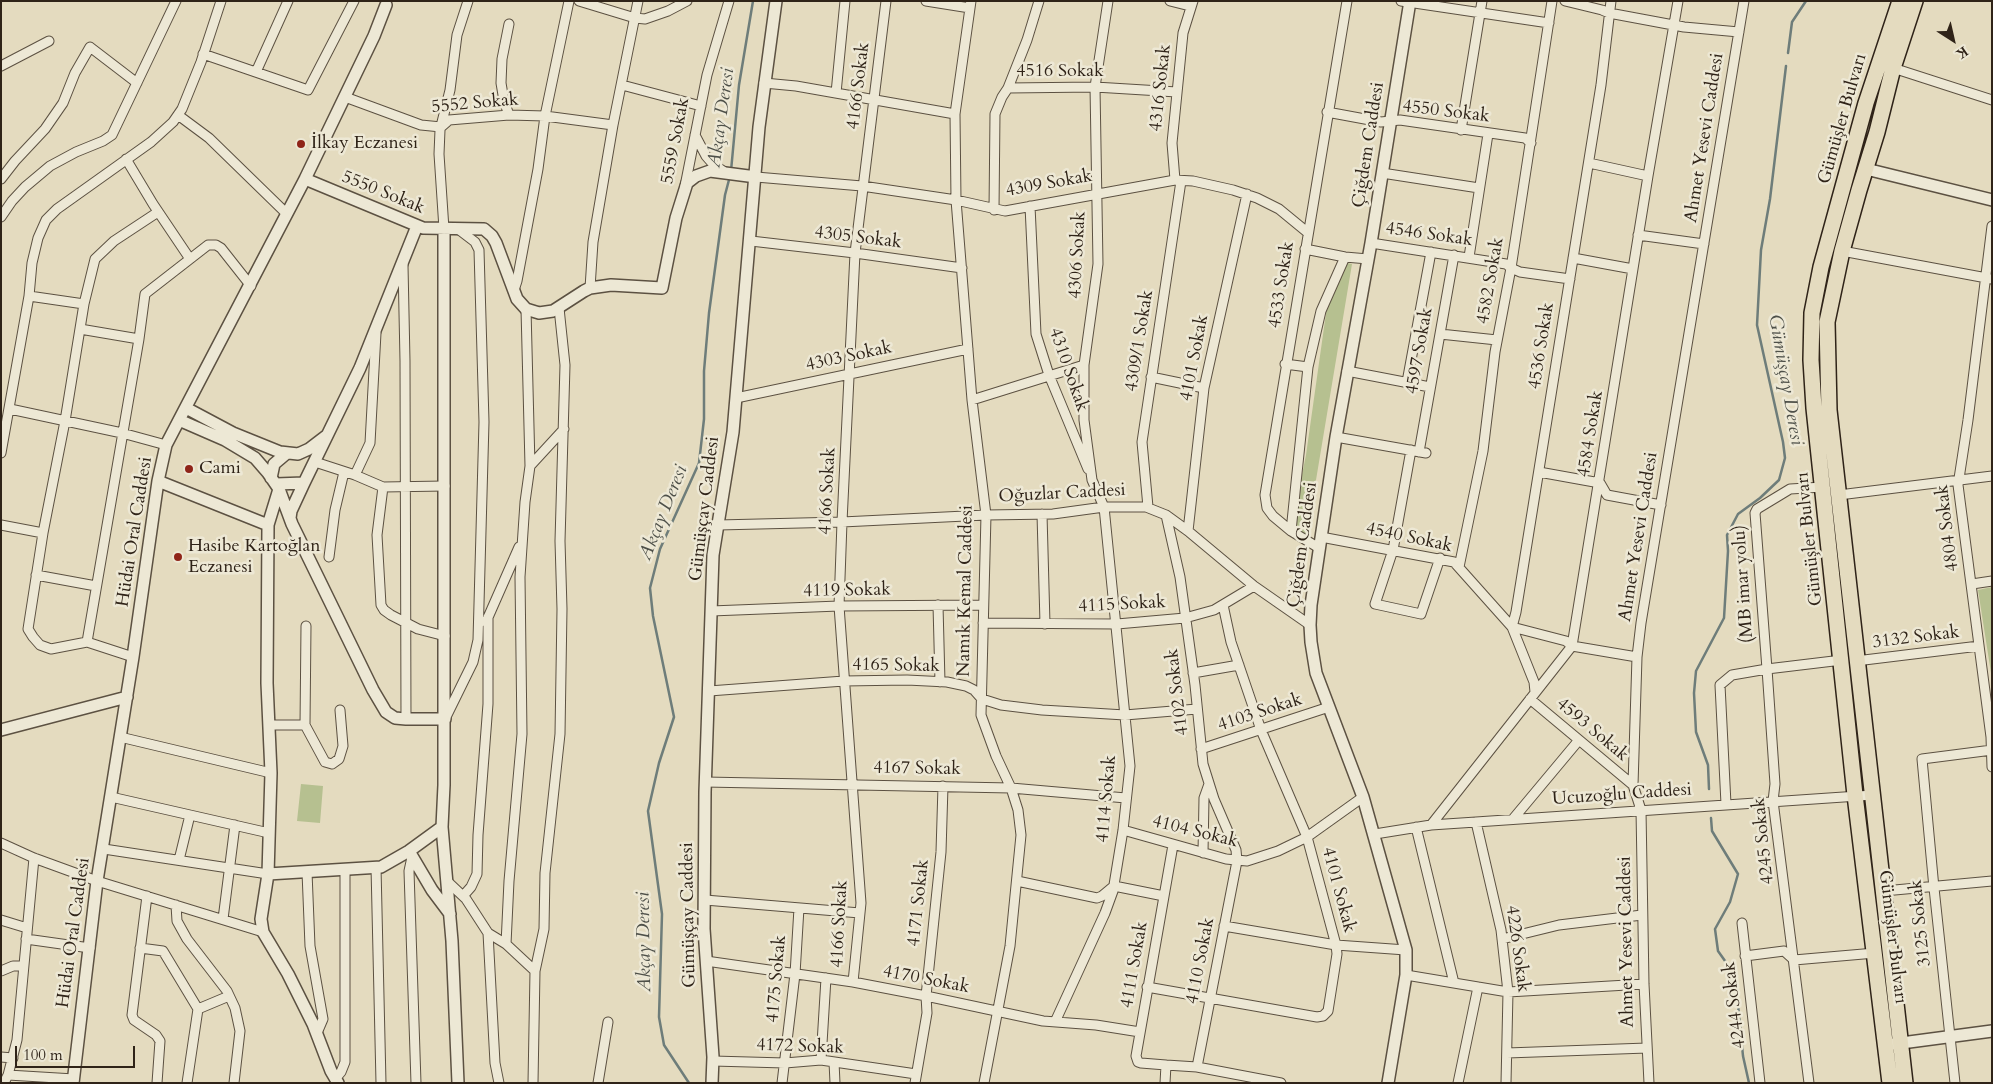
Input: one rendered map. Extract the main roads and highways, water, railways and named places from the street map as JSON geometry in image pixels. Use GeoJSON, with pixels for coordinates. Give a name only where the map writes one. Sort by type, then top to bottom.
{"type":"FeatureCollection","features":[{"type":"Feature","properties":{"kind":"main road","name":"Gümüşler Bulvarı"},"geometry":{"type":"LineString","coordinates":[[1890,1083],[1893,1044],[1884,892],[1873,795],[1849,661],[1823,487],[1814,399],[1812,313],[1821,267],[1848,165],[1866,103],[1900,1]]}},
{"type":"Feature","properties":{"kind":"main road","name":"Gümüşler Bulvarı"},"geometry":{"type":"LineString","coordinates":[[1905,1083],[1893,1044],[1875,953],[1855,796],[1839,495],[1828,410],[1827,322],[1842,250],[1866,170],[1893,68],[1915,1]]}},
{"type":"Feature","properties":{"kind":"main road"},"geometry":{"type":"LineString","coordinates":[[1848,165],[1855,158],[1859,159],[1866,170]]}},
{"type":"Feature","properties":{"kind":"waterway","name":"Akçay Deresi"},"geometry":{"type":"LineString","coordinates":[[731,171],[739,85],[753,1]]}},
{"type":"Feature","properties":{"kind":"waterway","name":"Gümüşçay Deresi"},"geometry":{"type":"LineString","coordinates":[[1788,53],[1792,22],[1806,1]]}},
{"type":"Feature","properties":{"kind":"waterway","name":"Gümüşçay Deresi"},"geometry":{"type":"LineString","coordinates":[[1709,789],[1708,765],[1696,732],[1694,693],[1696,671],[1724,618],[1728,551],[1727,535],[1738,514],[1760,498],[1779,480],[1785,458],[1757,325],[1761,250],[1770,199],[1786,66]]}},
{"type":"Feature","properties":{"kind":"waterway","name":"Akçay Deresi"},"geometry":{"type":"LineString","coordinates":[[689,1083],[664,1045],[659,1017],[662,914],[648,811],[659,763],[674,717],[653,616],[650,588],[660,549],[699,463],[704,419],[704,371],[709,313],[725,195],[730,176]]}},
{"type":"Feature","properties":{"kind":"waterway","name":"Gümüşçay Deresi"},"geometry":{"type":"LineString","coordinates":[[1711,818],[1712,831],[1738,874],[1730,902],[1715,929],[1718,951],[1735,975],[1743,1056],[1749,1083]]}},
{"type":"Feature","properties":{"kind":"place","name":"İlkay Eczanesi"},"geometry":{"type":"Point","coordinates":[301,144]}},
{"type":"Feature","properties":{"kind":"place","name":"Cami"},"geometry":{"type":"Point","coordinates":[189,469]}},
{"type":"Feature","properties":{"kind":"place","name":"Hasibe Kartoğlan Eczanesi"},"geometry":{"type":"Point","coordinates":[178,557]}}]}
